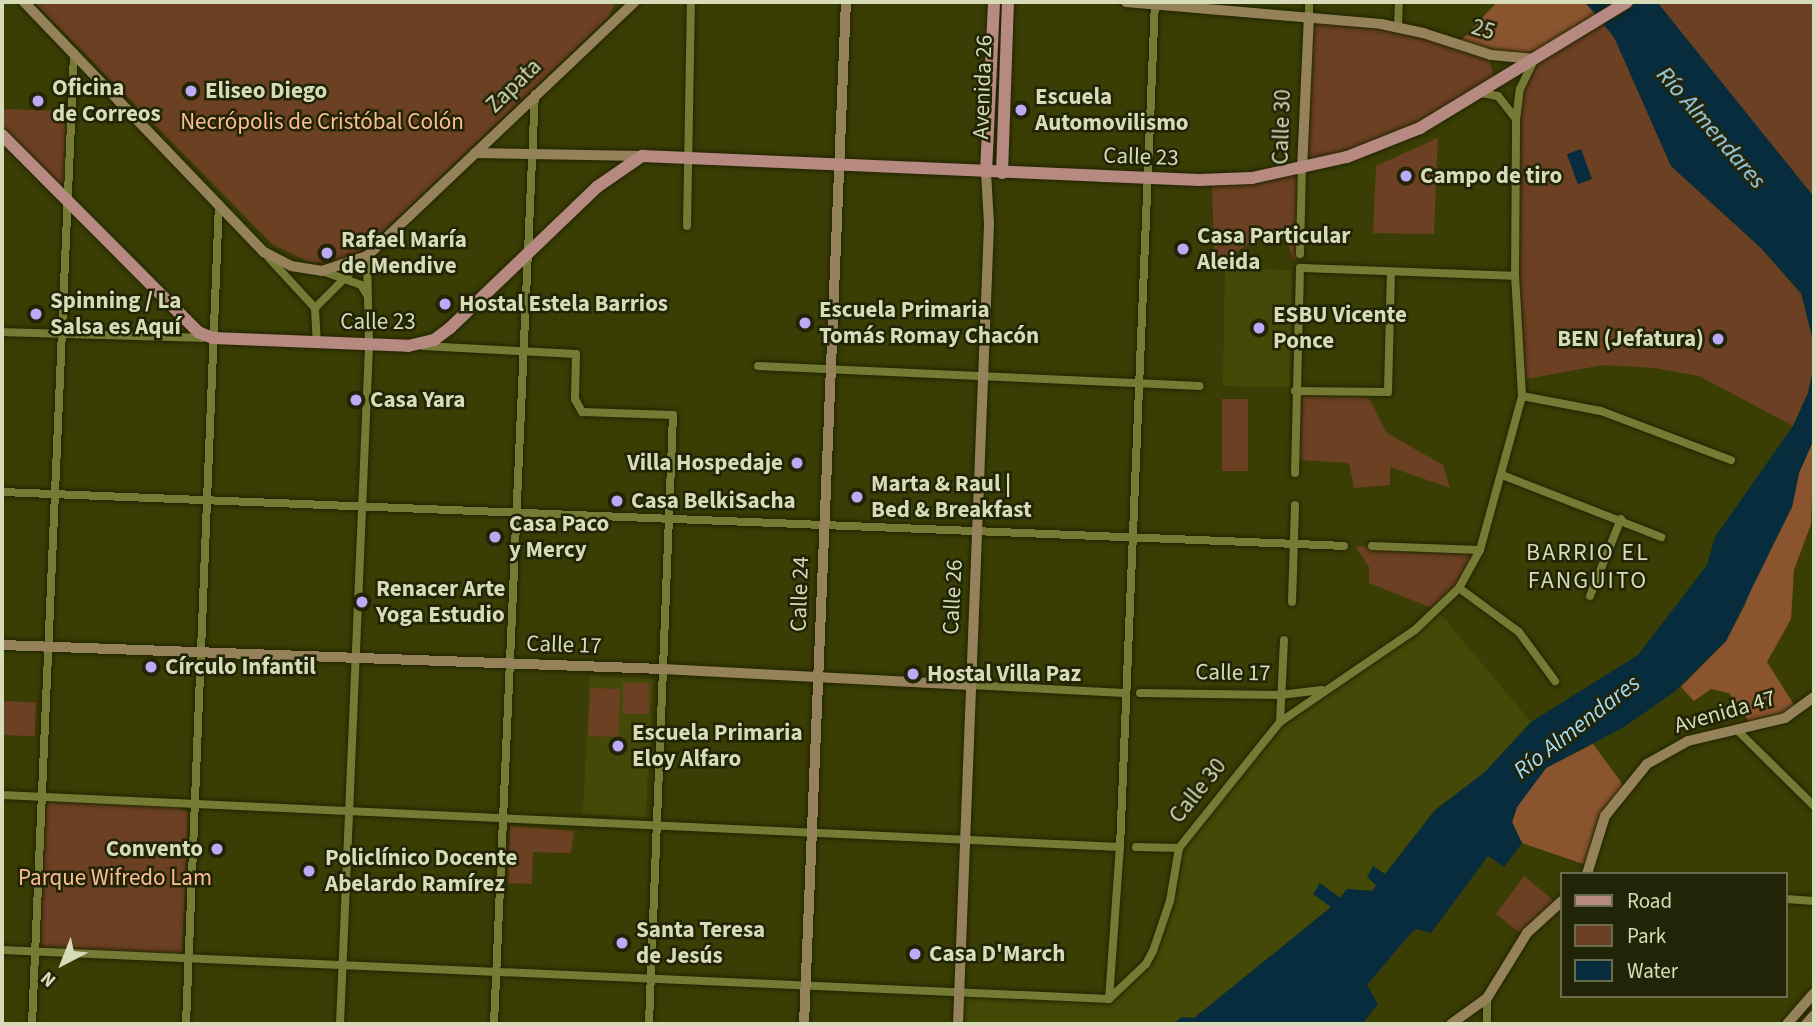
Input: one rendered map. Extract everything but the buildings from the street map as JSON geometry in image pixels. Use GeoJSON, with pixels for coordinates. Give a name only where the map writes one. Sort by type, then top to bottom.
{"type":"FeatureCollection","features":[{"type":"Feature","properties":{"kind":"main road"},"geometry":{"type":"LineString","coordinates":[[996,2],[1006,30]]}},
{"type":"Feature","properties":{"kind":"main road","name":"Avenida 26"},"geometry":{"type":"LineString","coordinates":[[986,172],[996,2]]}},
{"type":"Feature","properties":{"kind":"main road","name":"Avenida 26"},"geometry":{"type":"LineString","coordinates":[[1002,173],[1007,2]]}},
{"type":"Feature","properties":{"kind":"main road","name":"Calle 23"},"geometry":{"type":"LineString","coordinates":[[2,135],[169,307],[198,332],[214,338],[421,345],[450,328],[528,250],[604,181],[642,156],[1002,173],[1236,180],[1302,169],[1389,142],[1481,93],[1562,45],[1627,2]]}},
{"type":"Feature","properties":{"kind":"main road"},"geometry":{"type":"LineString","coordinates":[[992,73],[1004,97]]}},
{"type":"Feature","properties":{"kind":"street"},"geometry":{"type":"LineString","coordinates":[[24,2],[219,204],[315,308],[317,342]]}},
{"type":"Feature","properties":{"kind":"street","name":"Zapata"},"geometry":{"type":"LineString","coordinates":[[318,271],[367,256],[635,2]]}},
{"type":"Feature","properties":{"kind":"street"},"geometry":{"type":"LineString","coordinates":[[687,226],[691,2]]}},
{"type":"Feature","properties":{"kind":"street","name":"Calle 24"},"geometry":{"type":"LineString","coordinates":[[804,1024],[846,2]]}},
{"type":"Feature","properties":{"kind":"street","name":"25"},"geometry":{"type":"LineString","coordinates":[[1126,2],[1398,27],[1491,55],[1535,60]]}},
{"type":"Feature","properties":{"kind":"street","name":"Calle 30"},"geometry":{"type":"LineString","coordinates":[[1300,254],[1309,2]]}},
{"type":"Feature","properties":{"kind":"street"},"geometry":{"type":"LineString","coordinates":[[1398,27],[1399,2]]}},
{"type":"Feature","properties":{"kind":"street"},"geometry":{"type":"LineString","coordinates":[[2,950],[189,961],[1109,999],[1120,847],[1130,536],[1155,3]]}},
{"type":"Feature","properties":{"kind":"street"},"geometry":{"type":"LineString","coordinates":[[32,1024],[74,52]]}},
{"type":"Feature","properties":{"kind":"street"},"geometry":{"type":"LineString","coordinates":[[1535,60],[1520,89],[1516,120],[1515,276],[1522,396],[1479,550],[1460,588],[1519,632],[1555,681]]}},
{"type":"Feature","properties":{"kind":"street"},"geometry":{"type":"LineString","coordinates":[[1481,93],[1499,96],[1516,120]]}},
{"type":"Feature","properties":{"kind":"street"},"geometry":{"type":"LineString","coordinates":[[494,1024],[535,94]]}},
{"type":"Feature","properties":{"kind":"street"},"geometry":{"type":"LineString","coordinates":[[475,153],[642,156]]}},
{"type":"Feature","properties":{"kind":"street","name":"Calle 26"},"geometry":{"type":"LineString","coordinates":[[958,1024],[990,200],[986,172]]}},
{"type":"Feature","properties":{"kind":"street"},"geometry":{"type":"LineString","coordinates":[[186,1024],[219,204]]}},
{"type":"Feature","properties":{"kind":"street"},"geometry":{"type":"LineString","coordinates":[[264,252],[344,277],[361,285],[368,298]]}},
{"type":"Feature","properties":{"kind":"street"},"geometry":{"type":"LineString","coordinates":[[315,308],[367,256]]}},
{"type":"Feature","properties":{"kind":"street"},"geometry":{"type":"LineString","coordinates":[[340,1024],[369,345],[367,256]]}},
{"type":"Feature","properties":{"kind":"street"},"geometry":{"type":"LineString","coordinates":[[1295,474],[1300,268],[1515,276]]}},
{"type":"Feature","properties":{"kind":"street"},"geometry":{"type":"LineString","coordinates":[[1295,391],[1388,392],[1391,273]]}},
{"type":"Feature","properties":{"kind":"street"},"geometry":{"type":"LineString","coordinates":[[2,332],[214,338]]}},
{"type":"Feature","properties":{"kind":"street"},"geometry":{"type":"LineString","coordinates":[[421,345],[576,354],[575,399],[582,412],[673,415],[649,1024]]}},
{"type":"Feature","properties":{"kind":"street"},"geometry":{"type":"LineString","coordinates":[[758,366],[983,379],[1200,386]]}},
{"type":"Feature","properties":{"kind":"street"},"geometry":{"type":"LineString","coordinates":[[1522,396],[1601,411],[1731,460]]}},
{"type":"Feature","properties":{"kind":"street"},"geometry":{"type":"LineString","coordinates":[[1502,475],[1621,519],[1661,537]]}},
{"type":"Feature","properties":{"kind":"street"},"geometry":{"type":"LineString","coordinates":[[2,492],[1345,546]]}},
{"type":"Feature","properties":{"kind":"street"},"geometry":{"type":"LineString","coordinates":[[1292,602],[1295,505]]}},
{"type":"Feature","properties":{"kind":"street"},"geometry":{"type":"LineString","coordinates":[[1590,596],[1621,519]]}},
{"type":"Feature","properties":{"kind":"street"},"geometry":{"type":"LineString","coordinates":[[1372,546],[1479,550]]}},
{"type":"Feature","properties":{"kind":"street","name":"Calle 30"},"geometry":{"type":"LineString","coordinates":[[1109,999],[1146,964],[1153,951],[1170,901],[1179,848],[1280,722],[1391,649],[1460,588]]}},
{"type":"Feature","properties":{"kind":"street"},"geometry":{"type":"LineString","coordinates":[[1280,722],[1284,640]]}},
{"type":"Feature","properties":{"kind":"street","name":"Calle 17"},"geometry":{"type":"LineString","coordinates":[[2,645],[663,669],[1124,693]]}},
{"type":"Feature","properties":{"kind":"street","name":"Calle 17"},"geometry":{"type":"LineString","coordinates":[[1140,693],[1280,695],[1325,690]]}},
{"type":"Feature","properties":{"kind":"street","name":"Avenida 47"},"geometry":{"type":"LineString","coordinates":[[1588,872],[1605,816],[1636,774],[1688,741],[1785,718],[1814,697]]}},
{"type":"Feature","properties":{"kind":"street"},"geometry":{"type":"LineString","coordinates":[[1737,730],[1814,806]]}},
{"type":"Feature","properties":{"kind":"street"},"geometry":{"type":"LineString","coordinates":[[2,795],[964,837],[1120,847]]}},
{"type":"Feature","properties":{"kind":"street"},"geometry":{"type":"LineString","coordinates":[[1136,847],[1179,848]]}},
{"type":"Feature","properties":{"kind":"street"},"geometry":{"type":"LineString","coordinates":[[1788,899],[1814,901]]}},
{"type":"Feature","properties":{"kind":"street"},"geometry":{"type":"LineString","coordinates":[[1451,1024],[1487,998],[1527,933],[1560,903]]}},
{"type":"Feature","properties":{"kind":"street"},"geometry":{"type":"LineString","coordinates":[[1787,1024],[1814,993]]}},
{"type":"Feature","properties":{"kind":"street"},"geometry":{"type":"LineString","coordinates":[[1487,998],[1487,1024]]}},
{"type":"Feature","properties":{"kind":"street"},"geometry":{"type":"LineString","coordinates":[[1806,1024],[1814,1015]]}},
{"type":"Feature","properties":{"kind":"shaded area"},"geometry":{"type":"Polygon","coordinates":[[[1497,2],[1585,2],[1595,14],[1562,45],[1537,59],[1458,44],[1497,2]]]}},
{"type":"Feature","properties":{"kind":"shaded area","name":"ESBU Vicente Ponce"},"geometry":{"type":"Polygon","coordinates":[[[1225,269],[1292,270],[1290,387],[1223,386],[1225,269]]]}},
{"type":"Feature","properties":{"kind":"shaded area"},"geometry":{"type":"Polygon","coordinates":[[[1814,439],[1811,524],[1794,570],[1791,619],[1767,662],[1798,711],[1753,727],[1729,693],[1711,689],[1694,701],[1681,687],[1726,641],[1745,605],[1761,562],[1792,507],[1799,473],[1814,439]]]}},
{"type":"Feature","properties":{"kind":"shaded area"},"geometry":{"type":"Polygon","coordinates":[[[1437,610],[1531,722],[1485,772],[1435,810],[1385,874],[1373,867],[1377,885],[1372,891],[1347,889],[1340,898],[1331,891],[1332,907],[1194,1018],[1182,1017],[1173,1024],[958,1024],[960,993],[1109,999],[1146,964],[1170,901],[1179,848],[1280,722],[1437,610]]]}},
{"type":"Feature","properties":{"kind":"shaded area","name":"Escuela Primaria Eloy Alfaro"},"geometry":{"type":"Polygon","coordinates":[[[590,676],[653,679],[646,817],[583,814],[590,676]]]}},
{"type":"Feature","properties":{"kind":"shaded area"},"geometry":{"type":"Polygon","coordinates":[[[1593,744],[1624,786],[1615,798],[1589,866],[1522,843],[1512,823],[1517,807],[1546,768],[1593,744]]]}},
{"type":"Feature","properties":{"kind":"green space","name":"Necrópolis de Cristóbal Colón"},"geometry":{"type":"Polygon","coordinates":[[[34,2],[616,2],[609,17],[365,248],[344,260],[312,263],[273,245],[34,2]]]}},
{"type":"Feature","properties":{"kind":"green space"},"geometry":{"type":"Polygon","coordinates":[[[1657,2],[1814,2],[1814,197],[1724,86],[1657,2]]]}},
{"type":"Feature","properties":{"kind":"green space"},"geometry":{"type":"Polygon","coordinates":[[[1595,14],[1614,37],[1671,166],[1761,248],[1801,294],[1812,326],[1814,364],[1808,393],[1793,426],[1699,376],[1655,368],[1603,365],[1521,380],[1517,105],[1533,62],[1562,45],[1595,14]]]}},
{"type":"Feature","properties":{"kind":"green space"},"geometry":{"type":"Polygon","coordinates":[[[1309,17],[1381,24],[1488,54],[1495,84],[1439,118],[1302,169],[1309,17]]]}},
{"type":"Feature","properties":{"kind":"green space"},"geometry":{"type":"Polygon","coordinates":[[[2,109],[70,111],[66,202],[2,135],[2,109]]]}},
{"type":"Feature","properties":{"kind":"green space","name":"Campo de tiro"},"geometry":{"type":"Polygon","coordinates":[[[1438,138],[1434,234],[1373,233],[1376,166],[1438,138]]]}},
{"type":"Feature","properties":{"kind":"green space"},"geometry":{"type":"Polygon","coordinates":[[[1302,169],[1301,259],[1293,259],[1286,239],[1270,237],[1255,240],[1220,262],[1214,248],[1212,181],[1302,169]]]}},
{"type":"Feature","properties":{"kind":"green space"},"geometry":{"type":"Polygon","coordinates":[[[1302,396],[1368,397],[1387,433],[1443,465],[1450,488],[1390,467],[1390,485],[1354,488],[1349,463],[1299,460],[1302,396]]]}},
{"type":"Feature","properties":{"kind":"green space"},"geometry":{"type":"Polygon","coordinates":[[[1222,399],[1248,399],[1248,471],[1222,471],[1222,399]]]}},
{"type":"Feature","properties":{"kind":"green space"},"geometry":{"type":"Polygon","coordinates":[[[1355,546],[1480,550],[1459,588],[1437,610],[1369,583],[1369,567],[1355,546]]]}},
{"type":"Feature","properties":{"kind":"green space"},"geometry":{"type":"Polygon","coordinates":[[[623,683],[649,683],[649,714],[623,714],[623,683]]]}},
{"type":"Feature","properties":{"kind":"green space"},"geometry":{"type":"Polygon","coordinates":[[[590,688],[620,689],[618,737],[588,736],[590,688]]]}},
{"type":"Feature","properties":{"kind":"green space"},"geometry":{"type":"Polygon","coordinates":[[[2,701],[36,702],[35,736],[2,735],[2,701]]]}},
{"type":"Feature","properties":{"kind":"green space","name":"Parque Wifredo Lam"},"geometry":{"type":"Polygon","coordinates":[[[49,802],[179,807],[188,813],[182,951],[176,955],[45,947],[40,941],[44,809],[49,802]]]}},
{"type":"Feature","properties":{"kind":"green space"},"geometry":{"type":"Polygon","coordinates":[[[510,826],[574,831],[571,853],[533,852],[532,884],[508,883],[510,826]]]}},
{"type":"Feature","properties":{"kind":"green space"},"geometry":{"type":"Polygon","coordinates":[[[1524,876],[1558,904],[1524,936],[1496,914],[1524,876]]]}},
{"type":"Feature","properties":{"kind":"water","name":"Río Almendares"},"geometry":{"type":"Polygon","coordinates":[[[1585,2],[1657,2],[1814,197],[1814,345],[1801,293],[1761,248],[1671,166],[1614,37],[1585,2]]]}},
{"type":"Feature","properties":{"kind":"water"},"geometry":{"type":"Polygon","coordinates":[[[1581,149],[1592,179],[1578,184],[1567,154],[1581,149]]]}},
{"type":"Feature","properties":{"kind":"water","name":"Río Almendares"},"geometry":{"type":"Polygon","coordinates":[[[1814,364],[1814,439],[1799,473],[1792,507],[1726,641],[1674,692],[1624,727],[1546,768],[1517,807],[1512,822],[1522,843],[1504,867],[1488,856],[1431,933],[1416,929],[1411,933],[1367,985],[1378,1004],[1363,1023],[1173,1024],[1182,1017],[1194,1018],[1331,907],[1313,894],[1320,883],[1340,898],[1347,889],[1372,891],[1376,885],[1367,877],[1373,866],[1385,874],[1435,810],[1485,772],[1531,722],[1638,655],[1707,565],[1715,537],[1793,426],[1808,393],[1814,364]]]}},
{"type":"Feature","properties":{"kind":"pier"},"geometry":{"type":"Polygon","coordinates":[[[1488,856],[1507,870],[1489,861],[1434,936],[1488,856]]]}},
{"type":"Feature","properties":{"kind":"place","name":"Eliseo Diego"},"geometry":{"type":"Point","coordinates":[191,91]}},
{"type":"Feature","properties":{"kind":"place","name":"Oficina de Correos"},"geometry":{"type":"Point","coordinates":[38,101]}},
{"type":"Feature","properties":{"kind":"place","name":"Escuela Automovilismo"},"geometry":{"type":"Point","coordinates":[1021,110]}},
{"type":"Feature","properties":{"kind":"place","name":"Campo de tiro"},"geometry":{"type":"Point","coordinates":[1406,176]}},
{"type":"Feature","properties":{"kind":"place","name":"Casa Particular Aleida"},"geometry":{"type":"Point","coordinates":[1183,249]}},
{"type":"Feature","properties":{"kind":"place","name":"Rafael María de Mendive"},"geometry":{"type":"Point","coordinates":[327,253]}},
{"type":"Feature","properties":{"kind":"place","name":"Hostal Estela Barrios"},"geometry":{"type":"Point","coordinates":[445,304]}},
{"type":"Feature","properties":{"kind":"place","name":"Spinning / La Salsa es Aquí"},"geometry":{"type":"Point","coordinates":[36,314]}},
{"type":"Feature","properties":{"kind":"place","name":"Escuela Primaria Tomás Romay Chacón"},"geometry":{"type":"Point","coordinates":[805,323]}},
{"type":"Feature","properties":{"kind":"place","name":"ESBU Vicente Ponce"},"geometry":{"type":"Point","coordinates":[1259,328]}},
{"type":"Feature","properties":{"kind":"place","name":"BEN (Jefatura)"},"geometry":{"type":"Point","coordinates":[1718,339]}},
{"type":"Feature","properties":{"kind":"place","name":"Casa Yara"},"geometry":{"type":"Point","coordinates":[356,400]}},
{"type":"Feature","properties":{"kind":"place","name":"Villa Hospedaje"},"geometry":{"type":"Point","coordinates":[797,463]}},
{"type":"Feature","properties":{"kind":"place","name":"Marta & Raul | Bed & Breakfast"},"geometry":{"type":"Point","coordinates":[857,497]}},
{"type":"Feature","properties":{"kind":"place","name":"Casa BelkiSacha"},"geometry":{"type":"Point","coordinates":[617,501]}},
{"type":"Feature","properties":{"kind":"place","name":"Casa Paco y Mercy"},"geometry":{"type":"Point","coordinates":[495,537]}},
{"type":"Feature","properties":{"kind":"place","name":"Renacer Arte Yoga Estudio"},"geometry":{"type":"Point","coordinates":[362,602]}},
{"type":"Feature","properties":{"kind":"place","name":"Círculo Infantil"},"geometry":{"type":"Point","coordinates":[151,667]}},
{"type":"Feature","properties":{"kind":"place","name":"Hostal Villa Paz"},"geometry":{"type":"Point","coordinates":[913,674]}},
{"type":"Feature","properties":{"kind":"place","name":"Escuela Primaria Eloy Alfaro"},"geometry":{"type":"Point","coordinates":[618,746]}},
{"type":"Feature","properties":{"kind":"place","name":"Convento"},"geometry":{"type":"Point","coordinates":[217,849]}},
{"type":"Feature","properties":{"kind":"place","name":"Policlínico Docente Abelardo Ramírez"},"geometry":{"type":"Point","coordinates":[309,871]}},
{"type":"Feature","properties":{"kind":"place","name":"Santa Teresa de Jesús"},"geometry":{"type":"Point","coordinates":[622,943]}},
{"type":"Feature","properties":{"kind":"place","name":"Casa D'March"},"geometry":{"type":"Point","coordinates":[915,954]}},
{"type":"Feature","properties":{"kind":"district","name":"BARRIO EL FANGUITO"},"geometry":{"type":"Point","coordinates":[1588,567]}}]}
